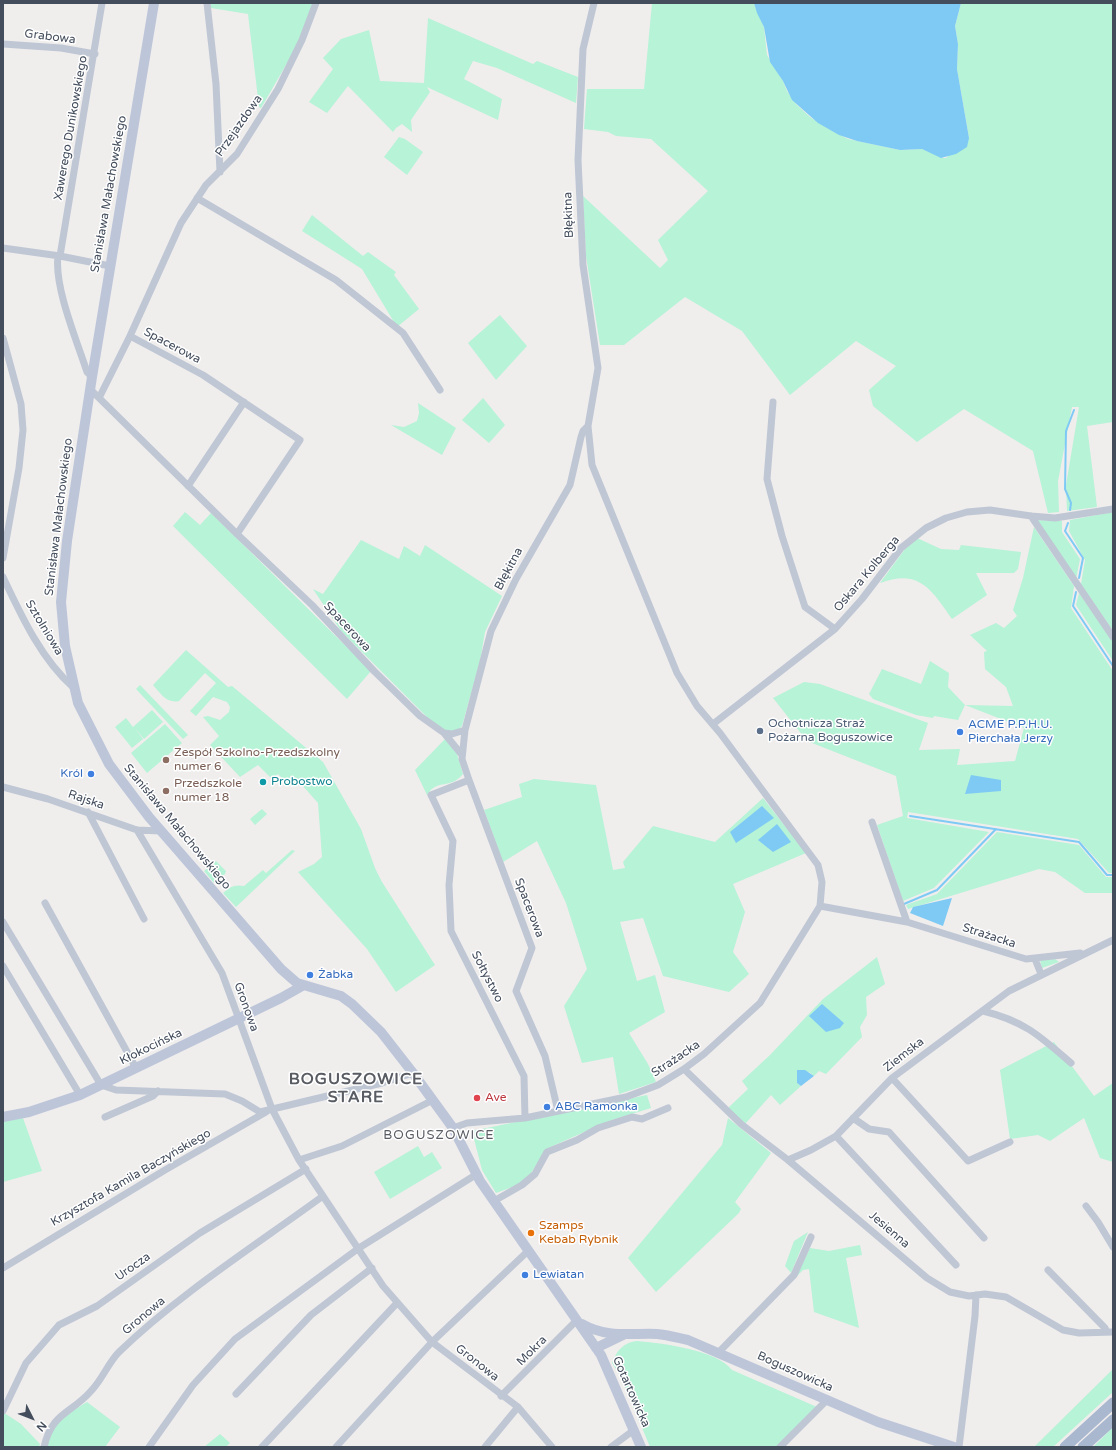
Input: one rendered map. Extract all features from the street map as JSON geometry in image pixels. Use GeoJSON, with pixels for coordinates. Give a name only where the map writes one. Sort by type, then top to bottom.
{"type":"FeatureCollection","features":[{"type":"Feature","properties":{"kind":"main road"},"geometry":{"type":"LineString","coordinates":[[1065,1447],[1113,1403]]}},
{"type":"Feature","properties":{"kind":"main road"},"geometry":{"type":"LineString","coordinates":[[1083,1447],[1113,1420]]}},
{"type":"Feature","properties":{"kind":"street","name":"Xawerego Dunikowskiego"},"geometry":{"type":"LineString","coordinates":[[92,377],[87,372],[66,307],[56,268],[95,54],[102,3]]}},
{"type":"Feature","properties":{"kind":"street","name":"Stanisława Małachowskiego"},"geometry":{"type":"LineString","coordinates":[[154,3],[90,389],[62,580],[62,621],[73,687],[84,718],[109,764],[161,831],[281,969],[291,979],[304,985],[340,996],[352,1004],[381,1032],[453,1128],[477,1174],[494,1201],[595,1345]]}},
{"type":"Feature","properties":{"kind":"street","name":"Przejazdowa"},"geometry":{"type":"LineString","coordinates":[[207,3],[216,84],[220,172]]}},
{"type":"Feature","properties":{"kind":"street","name":"Przejazdowa"},"geometry":{"type":"LineString","coordinates":[[220,172],[237,154],[278,89],[302,40],[316,3]]}},
{"type":"Feature","properties":{"kind":"street","name":"Błękitna"},"geometry":{"type":"LineString","coordinates":[[594,3],[583,49],[578,160],[583,265],[598,368],[588,426],[592,465],[677,673],[697,706],[713,724]]}},
{"type":"Feature","properties":{"kind":"street","name":"Grabowa"},"geometry":{"type":"LineString","coordinates":[[3,44],[61,48],[95,54]]}},
{"type":"Feature","properties":{"kind":"street"},"geometry":{"type":"LineString","coordinates":[[99,398],[104,385],[130,336],[181,223],[206,184],[220,172]]}},
{"type":"Feature","properties":{"kind":"street"},"geometry":{"type":"LineString","coordinates":[[197,198],[336,280],[403,334],[440,390]]}},
{"type":"Feature","properties":{"kind":"street"},"geometry":{"type":"LineString","coordinates":[[3,248],[59,256],[110,266]]}},
{"type":"Feature","properties":{"kind":"street","name":"Spacerowa"},"geometry":{"type":"LineString","coordinates":[[130,336],[203,375],[300,440],[237,534]]}},
{"type":"Feature","properties":{"kind":"street"},"geometry":{"type":"LineString","coordinates":[[3,338],[21,404],[23,430],[19,468],[3,558]]}},
{"type":"Feature","properties":{"kind":"street"},"geometry":{"type":"LineString","coordinates":[[90,389],[104,385]]}},
{"type":"Feature","properties":{"kind":"street","name":"Spacerowa"},"geometry":{"type":"LineString","coordinates":[[90,389],[312,606],[374,671],[420,716],[444,733],[462,755],[469,780],[532,948],[516,991],[545,1056],[558,1111]]}},
{"type":"Feature","properties":{"kind":"street"},"geometry":{"type":"LineString","coordinates":[[188,486],[244,402]]}},
{"type":"Feature","properties":{"kind":"street"},"geometry":{"type":"LineString","coordinates":[[773,402],[767,479],[782,536],[804,607],[835,629]]}},
{"type":"Feature","properties":{"kind":"street","name":"Błękitna"},"geometry":{"type":"LineString","coordinates":[[462,755],[465,730],[491,631],[516,579],[570,485],[581,437],[583,431],[588,426]]}},
{"type":"Feature","properties":{"kind":"street","name":"Oskara Kolberga"},"geometry":{"type":"LineString","coordinates":[[713,724],[835,629],[862,599],[901,548],[926,528],[946,518],[967,512],[990,510],[1055,518],[1113,509]]}},
{"type":"Feature","properties":{"kind":"street"},"geometry":{"type":"LineString","coordinates":[[1031,516],[1113,637]]}},
{"type":"Feature","properties":{"kind":"street","name":"Sztolniowa"},"geometry":{"type":"LineString","coordinates":[[3,577],[31,631],[61,676],[73,687]]}},
{"type":"Feature","properties":{"kind":"street","name":"Strażacka"},"geometry":{"type":"LineString","coordinates":[[453,1128],[467,1123],[525,1118],[626,1097],[658,1086],[704,1054],[760,1003],[820,906],[822,882],[818,865],[713,724]]}},
{"type":"Feature","properties":{"kind":"street"},"geometry":{"type":"LineString","coordinates":[[444,733],[452,734],[465,730]]}},
{"type":"Feature","properties":{"kind":"street","name":"Sołtystwo"},"geometry":{"type":"LineString","coordinates":[[469,780],[431,795],[453,841],[449,885],[451,931],[524,1076],[525,1118]]}},
{"type":"Feature","properties":{"kind":"street","name":"Rajska"},"geometry":{"type":"LineString","coordinates":[[3,787],[88,812],[137,830],[161,831]]}},
{"type":"Feature","properties":{"kind":"street"},"geometry":{"type":"LineString","coordinates":[[88,812],[144,919]]}},
{"type":"Feature","properties":{"kind":"street"},"geometry":{"type":"LineString","coordinates":[[872,822],[907,922]]}},
{"type":"Feature","properties":{"kind":"street","name":"Gronowa"},"geometry":{"type":"LineString","coordinates":[[137,830],[222,973],[272,1109],[299,1160],[383,1286],[432,1342],[501,1396],[518,1407],[552,1447]]}},
{"type":"Feature","properties":{"kind":"street"},"geometry":{"type":"LineString","coordinates":[[45,903],[136,1068]]}},
{"type":"Feature","properties":{"kind":"street","name":"Strażacka"},"geometry":{"type":"LineString","coordinates":[[820,906],[907,922],[1012,955],[1026,959],[1035,959]]}},
{"type":"Feature","properties":{"kind":"street"},"geometry":{"type":"LineString","coordinates":[[3,922],[101,1085],[116,1090],[225,1094],[242,1101],[260,1112],[413,1073]]}},
{"type":"Feature","properties":{"kind":"street","name":"Ziemska"},"geometry":{"type":"LineString","coordinates":[[788,1160],[812,1150],[836,1136],[892,1078],[1009,990],[1113,940]]}},
{"type":"Feature","properties":{"kind":"street","name":"Ziemska"},"geometry":{"type":"LineString","coordinates":[[1035,959],[1087,952]]}},
{"type":"Feature","properties":{"kind":"street"},"geometry":{"type":"LineString","coordinates":[[1035,959],[1041,974]]}},
{"type":"Feature","properties":{"kind":"street"},"geometry":{"type":"LineString","coordinates":[[3,966],[80,1095]]}},
{"type":"Feature","properties":{"kind":"street","name":"Kłokocińska"},"geometry":{"type":"LineString","coordinates":[[3,1117],[29,1112],[80,1095],[238,1019],[304,985]]}},
{"type":"Feature","properties":{"kind":"street"},"geometry":{"type":"LineString","coordinates":[[983,1011],[1007,1017],[1027,1026],[1071,1063]]}},
{"type":"Feature","properties":{"kind":"street","name":"Jesienna"},"geometry":{"type":"LineString","coordinates":[[684,1069],[741,1124],[788,1160],[927,1278],[950,1292],[976,1296],[985,1294],[1006,1297],[1063,1330],[1079,1333],[1110,1332]]}},
{"type":"Feature","properties":{"kind":"street"},"geometry":{"type":"LineString","coordinates":[[892,1078],[968,1160],[1010,1142]]}},
{"type":"Feature","properties":{"kind":"street"},"geometry":{"type":"LineString","coordinates":[[105,1117],[153,1096],[158,1091]]}},
{"type":"Feature","properties":{"kind":"street"},"geometry":{"type":"LineString","coordinates":[[299,1160],[342,1146],[433,1100]]}},
{"type":"Feature","properties":{"kind":"street"},"geometry":{"type":"LineString","coordinates":[[494,1201],[522,1185],[535,1174],[547,1152],[577,1140],[598,1128],[632,1117],[642,1119],[668,1108]]}},
{"type":"Feature","properties":{"kind":"street","name":"Krzysztofa Kamila Baczyńskiego"},"geometry":{"type":"LineString","coordinates":[[3,1268],[151,1178],[272,1109]]}},
{"type":"Feature","properties":{"kind":"street"},"geometry":{"type":"LineString","coordinates":[[853,1118],[869,1129],[890,1132],[984,1238]]}},
{"type":"Feature","properties":{"kind":"street"},"geometry":{"type":"LineString","coordinates":[[836,1136],[956,1265]]}},
{"type":"Feature","properties":{"kind":"street","name":"Urocza"},"geometry":{"type":"LineString","coordinates":[[3,1411],[26,1363],[59,1325],[97,1306],[200,1233],[306,1169]]}},
{"type":"Feature","properties":{"kind":"street"},"geometry":{"type":"LineString","coordinates":[[149,1447],[193,1385],[235,1339],[358,1248],[477,1174]]}},
{"type":"Feature","properties":{"kind":"street","name":"Gronowa"},"geometry":{"type":"LineString","coordinates":[[44,1447],[48,1433],[55,1420],[92,1391],[118,1353],[180,1300],[323,1196]]}},
{"type":"Feature","properties":{"kind":"street"},"geometry":{"type":"LineString","coordinates":[[1086,1206],[1098,1222],[1113,1247]]}},
{"type":"Feature","properties":{"kind":"street"},"geometry":{"type":"LineString","coordinates":[[718,1353],[794,1275],[810,1237]]}},
{"type":"Feature","properties":{"kind":"street"},"geometry":{"type":"LineString","coordinates":[[336,1447],[432,1342],[528,1251]]}},
{"type":"Feature","properties":{"kind":"street"},"geometry":{"type":"LineString","coordinates":[[236,1394],[311,1315],[372,1268]]}},
{"type":"Feature","properties":{"kind":"street"},"geometry":{"type":"LineString","coordinates":[[1048,1270],[1110,1332]]}},
{"type":"Feature","properties":{"kind":"street"},"geometry":{"type":"LineString","coordinates":[[959,1447],[975,1316],[976,1296]]}},
{"type":"Feature","properties":{"kind":"street"},"geometry":{"type":"LineString","coordinates":[[262,1447],[397,1303]]}},
{"type":"Feature","properties":{"kind":"street","name":"Boguszowicka"},"geometry":{"type":"LineString","coordinates":[[578,1321],[595,1331],[605,1333],[623,1335],[650,1334],[671,1336],[688,1340],[878,1422],[954,1447]]}},
{"type":"Feature","properties":{"kind":"street","name":"Mokra"},"geometry":{"type":"LineString","coordinates":[[501,1396],[578,1321]]}},
{"type":"Feature","properties":{"kind":"street"},"geometry":{"type":"LineString","coordinates":[[595,1345],[605,1333]]}},
{"type":"Feature","properties":{"kind":"street","name":"Boguszowicka"},"geometry":{"type":"LineString","coordinates":[[595,1345],[623,1335]]}},
{"type":"Feature","properties":{"kind":"street","name":"Gotartowicka"},"geometry":{"type":"LineString","coordinates":[[595,1345],[606,1364],[641,1447]]}},
{"type":"Feature","properties":{"kind":"street"},"geometry":{"type":"LineString","coordinates":[[780,1447],[827,1400]]}},
{"type":"Feature","properties":{"kind":"street"},"geometry":{"type":"LineString","coordinates":[[485,1447],[518,1407]]}},
{"type":"Feature","properties":{"kind":"street"},"geometry":{"type":"LineString","coordinates":[[611,1447],[634,1430]]}},
{"type":"Feature","properties":{"kind":"green space"},"geometry":{"type":"Polygon","coordinates":[[[210,3],[314,3],[300,41],[261,108],[259,107],[248,14],[211,8],[210,3]]]}},
{"type":"Feature","properties":{"kind":"green space"},"geometry":{"type":"Polygon","coordinates":[[[652,3],[754,3],[764,27],[767,55],[796,104],[810,117],[848,139],[900,150],[922,149],[946,158],[969,138],[957,69],[958,44],[955,26],[961,3],[1113,3],[1113,422],[1087,426],[1097,507],[1067,511],[1066,485],[1079,407],[1072,407],[1058,481],[1059,512],[1048,513],[1033,451],[964,409],[917,442],[873,406],[869,390],[896,366],[856,341],[790,395],[742,331],[685,297],[624,345],[600,345],[586,256],[583,196],[660,268],[668,260],[658,240],[708,191],[651,139],[616,136],[608,132],[584,129],[587,89],[644,89],[652,3]]]}},
{"type":"Feature","properties":{"kind":"green space"},"geometry":{"type":"Polygon","coordinates":[[[428,18],[533,64],[537,61],[578,77],[576,103],[497,68],[473,61],[464,79],[502,99],[498,120],[427,87],[430,92],[411,120],[412,132],[402,124],[393,132],[348,86],[327,113],[309,102],[333,69],[323,58],[341,39],[369,30],[380,81],[424,83],[428,18]]]}},
{"type":"Feature","properties":{"kind":"green space"},"geometry":{"type":"Polygon","coordinates":[[[399,137],[405,139],[423,152],[407,175],[384,157],[399,137]]]}},
{"type":"Feature","properties":{"kind":"green space"},"geometry":{"type":"Polygon","coordinates":[[[312,215],[363,256],[368,252],[396,272],[394,275],[419,309],[397,327],[362,269],[302,231],[312,215]]]}},
{"type":"Feature","properties":{"kind":"green space"},"geometry":{"type":"Polygon","coordinates":[[[500,315],[527,346],[496,380],[468,343],[500,315]]]}},
{"type":"Feature","properties":{"kind":"green space"},"geometry":{"type":"Polygon","coordinates":[[[483,398],[505,425],[489,443],[462,420],[483,398]]]}},
{"type":"Feature","properties":{"kind":"green space"},"geometry":{"type":"Polygon","coordinates":[[[418,403],[456,428],[442,455],[391,425],[404,427],[417,421],[419,413],[418,403]]]}},
{"type":"Feature","properties":{"kind":"green space"},"geometry":{"type":"Polygon","coordinates":[[[185,512],[200,525],[211,513],[371,671],[347,699],[173,526],[185,512]]]}},
{"type":"Feature","properties":{"kind":"green space"},"geometry":{"type":"Polygon","coordinates":[[[1113,512],[1113,631],[1081,584],[1085,560],[1069,531],[1070,520],[1113,512]]]}},
{"type":"Feature","properties":{"kind":"green space"},"geometry":{"type":"Polygon","coordinates":[[[1037,520],[1062,521],[1062,532],[1080,559],[1076,579],[1037,520]]]}},
{"type":"Feature","properties":{"kind":"green space"},"geometry":{"type":"Polygon","coordinates":[[[1034,527],[1074,586],[1071,608],[1113,671],[1113,873],[1109,873],[1078,839],[908,812],[907,818],[989,832],[934,888],[903,901],[877,825],[903,816],[896,776],[807,741],[773,698],[804,682],[820,684],[928,723],[919,750],[960,749],[957,765],[1015,761],[1024,728],[965,705],[1013,706],[1006,687],[985,669],[984,652],[987,651],[970,635],[996,623],[1004,628],[1017,616],[1013,610],[1023,578],[1034,527]]]}},
{"type":"Feature","properties":{"kind":"green space"},"geometry":{"type":"Polygon","coordinates":[[[917,538],[941,549],[959,550],[961,545],[1021,552],[1018,569],[1014,573],[976,573],[987,595],[952,619],[931,591],[923,584],[915,580],[905,578],[893,579],[880,583],[905,549],[917,538]]]}},
{"type":"Feature","properties":{"kind":"green space"},"geometry":{"type":"Polygon","coordinates":[[[361,540],[399,559],[404,546],[420,556],[425,545],[502,596],[485,632],[480,661],[462,726],[456,732],[439,729],[341,631],[313,589],[323,594],[361,540]]]}},
{"type":"Feature","properties":{"kind":"green space"},"geometry":{"type":"Polygon","coordinates":[[[1079,593],[1113,641],[1113,661],[1076,605],[1079,593]]]}},
{"type":"Feature","properties":{"kind":"green space"},"geometry":{"type":"Polygon","coordinates":[[[186,650],[228,687],[232,686],[323,762],[361,829],[375,868],[382,882],[435,965],[396,992],[367,949],[298,872],[314,864],[322,857],[318,803],[302,785],[290,786],[278,774],[272,779],[258,765],[240,777],[210,745],[219,736],[203,717],[208,716],[220,720],[229,712],[230,707],[227,702],[213,697],[196,716],[190,711],[216,683],[205,673],[179,701],[171,701],[158,691],[153,685],[186,650]]]}},
{"type":"Feature","properties":{"kind":"green space"},"geometry":{"type":"Polygon","coordinates":[[[930,661],[949,673],[948,687],[965,705],[958,720],[934,716],[933,718],[916,715],[873,699],[869,694],[882,669],[921,684],[930,661]]]}},
{"type":"Feature","properties":{"kind":"green space"},"geometry":{"type":"Polygon","coordinates":[[[140,685],[188,735],[183,739],[136,689],[140,685]]]}},
{"type":"Feature","properties":{"kind":"green space"},"geometry":{"type":"Polygon","coordinates":[[[152,710],[163,722],[144,739],[135,728],[143,739],[132,748],[115,727],[126,718],[133,727],[152,710]]]}},
{"type":"Feature","properties":{"kind":"green space"},"geometry":{"type":"Polygon","coordinates":[[[165,724],[182,743],[147,773],[131,753],[165,724]]]}},
{"type":"Feature","properties":{"kind":"green space"},"geometry":{"type":"Polygon","coordinates":[[[445,739],[457,754],[463,774],[453,782],[435,787],[427,795],[415,770],[445,739]]]}},
{"type":"Feature","properties":{"kind":"green space"},"geometry":{"type":"Polygon","coordinates":[[[534,779],[596,785],[613,870],[625,868],[623,862],[653,826],[715,842],[763,798],[806,853],[733,884],[745,912],[733,952],[749,974],[729,992],[663,976],[643,918],[620,922],[637,981],[655,975],[665,1012],[629,1033],[648,1064],[656,1082],[619,1094],[613,1057],[582,1063],[564,1006],[587,969],[566,903],[537,841],[503,862],[484,810],[522,797],[519,784],[534,779]]]}},
{"type":"Feature","properties":{"kind":"green space"},"geometry":{"type":"Polygon","coordinates":[[[262,809],[267,814],[255,825],[250,819],[262,809]]]}},
{"type":"Feature","properties":{"kind":"green space"},"geometry":{"type":"Polygon","coordinates":[[[997,832],[1079,845],[1106,877],[1113,877],[1113,893],[1085,893],[1055,872],[1039,869],[908,909],[906,905],[937,894],[997,832]]]}},
{"type":"Feature","properties":{"kind":"green space"},"geometry":{"type":"Polygon","coordinates":[[[292,850],[295,851],[236,907],[223,893],[232,886],[244,886],[263,870],[266,873],[292,850]]]}},
{"type":"Feature","properties":{"kind":"green space"},"geometry":{"type":"Polygon","coordinates":[[[216,861],[226,871],[225,874],[214,883],[204,871],[216,861]]]}},
{"type":"Feature","properties":{"kind":"green space"},"geometry":{"type":"Polygon","coordinates":[[[877,957],[885,984],[866,997],[867,1015],[860,1027],[862,1037],[826,1074],[819,1071],[814,1076],[809,1072],[797,1083],[801,1086],[780,1105],[771,1095],[745,1124],[728,1108],[748,1089],[742,1081],[770,1055],[823,999],[877,957]]]}},
{"type":"Feature","properties":{"kind":"green space"},"geometry":{"type":"Polygon","coordinates":[[[1055,959],[1059,962],[1042,968],[1040,960],[1055,959]]]}},
{"type":"Feature","properties":{"kind":"green space"},"geometry":{"type":"Polygon","coordinates":[[[1054,1042],[1094,1096],[1113,1083],[1113,1162],[1100,1158],[1084,1118],[1050,1141],[1038,1135],[1010,1139],[1000,1070],[1054,1042]]]}},
{"type":"Feature","properties":{"kind":"green space"},"geometry":{"type":"Polygon","coordinates":[[[647,1095],[651,1108],[609,1121],[546,1149],[530,1175],[518,1185],[496,1193],[482,1170],[472,1131],[647,1095]]]}},
{"type":"Feature","properties":{"kind":"green space"},"geometry":{"type":"Polygon","coordinates":[[[23,1118],[42,1171],[3,1182],[3,1120],[23,1118]]]}},
{"type":"Feature","properties":{"kind":"green space"},"geometry":{"type":"Polygon","coordinates":[[[728,1118],[771,1153],[735,1202],[741,1209],[739,1213],[656,1292],[628,1258],[722,1145],[728,1118]]]}},
{"type":"Feature","properties":{"kind":"green space"},"geometry":{"type":"Polygon","coordinates":[[[418,1146],[424,1157],[432,1152],[442,1168],[390,1199],[374,1172],[418,1146]]]}},
{"type":"Feature","properties":{"kind":"green space"},"geometry":{"type":"Polygon","coordinates":[[[808,1232],[791,1273],[785,1266],[794,1241],[808,1232]]]}},
{"type":"Feature","properties":{"kind":"green space"},"geometry":{"type":"Polygon","coordinates":[[[860,1245],[862,1255],[846,1258],[859,1328],[814,1312],[809,1269],[803,1270],[796,1277],[810,1248],[829,1251],[860,1245]]]}},
{"type":"Feature","properties":{"kind":"green space"},"geometry":{"type":"Polygon","coordinates":[[[637,1341],[674,1346],[714,1357],[725,1363],[732,1370],[817,1407],[776,1447],[650,1447],[621,1377],[612,1363],[618,1351],[624,1345],[637,1341]]]}},
{"type":"Feature","properties":{"kind":"green space"},"geometry":{"type":"Polygon","coordinates":[[[1113,1369],[1113,1392],[1053,1447],[1035,1446],[1113,1369]]]}},
{"type":"Feature","properties":{"kind":"green space"},"geometry":{"type":"Polygon","coordinates":[[[87,1402],[120,1427],[105,1447],[47,1447],[49,1438],[56,1425],[66,1415],[87,1402]]]}},
{"type":"Feature","properties":{"kind":"green space"},"geometry":{"type":"Polygon","coordinates":[[[3,1412],[21,1424],[40,1444],[39,1447],[3,1447],[3,1412]]]}},
{"type":"Feature","properties":{"kind":"green space"},"geometry":{"type":"Polygon","coordinates":[[[1113,1427],[1113,1447],[1093,1447],[1113,1427]]]}},
{"type":"Feature","properties":{"kind":"green space"},"geometry":{"type":"Polygon","coordinates":[[[220,1434],[230,1443],[226,1447],[204,1447],[220,1434]]]}},
{"type":"Feature","properties":{"kind":"water"},"geometry":{"type":"Polygon","coordinates":[[[754,3],[961,3],[955,26],[958,44],[957,69],[969,138],[967,147],[956,154],[941,158],[922,149],[900,150],[857,141],[839,135],[818,123],[792,100],[783,81],[770,62],[764,27],[754,3]]]}},
{"type":"Feature","properties":{"kind":"water"},"geometry":{"type":"Polygon","coordinates":[[[971,775],[1001,780],[1001,791],[965,794],[971,775]]]}},
{"type":"Feature","properties":{"kind":"water"},"geometry":{"type":"Polygon","coordinates":[[[762,806],[774,818],[736,843],[730,832],[762,806]]]}},
{"type":"Feature","properties":{"kind":"water"},"geometry":{"type":"Polygon","coordinates":[[[777,824],[791,842],[773,852],[758,840],[777,824]]]}},
{"type":"Feature","properties":{"kind":"water"},"geometry":{"type":"Polygon","coordinates":[[[952,898],[943,926],[910,913],[913,907],[952,898]]]}},
{"type":"Feature","properties":{"kind":"water"},"geometry":{"type":"Polygon","coordinates":[[[822,1004],[844,1023],[840,1028],[826,1032],[809,1016],[822,1004]]]}},
{"type":"Feature","properties":{"kind":"water"},"geometry":{"type":"Polygon","coordinates":[[[797,1070],[805,1070],[814,1076],[801,1086],[797,1083],[797,1070]]]}},
{"type":"Feature","properties":{"kind":"waterway"},"geometry":{"type":"LineString","coordinates":[[1070,510],[1071,503],[1065,489],[1066,431],[1074,410]]}},
{"type":"Feature","properties":{"kind":"waterway"},"geometry":{"type":"LineString","coordinates":[[1068,523],[1065,531],[1083,558],[1079,578]]}},
{"type":"Feature","properties":{"kind":"waterway"},"geometry":{"type":"LineString","coordinates":[[1076,592],[1073,606],[1113,666]]}},
{"type":"Feature","properties":{"kind":"waterway"},"geometry":{"type":"LineString","coordinates":[[910,816],[1079,842],[1107,875],[1113,875]]}},
{"type":"Feature","properties":{"kind":"waterway"},"geometry":{"type":"LineString","coordinates":[[904,904],[937,890],[996,829]]}},
{"type":"Feature","properties":{"kind":"place","name":"Ochotnicza Straż Pożarna Boguszowice"},"geometry":{"type":"Point","coordinates":[760,731]}},
{"type":"Feature","properties":{"kind":"place","name":"ACME P.P.H.U. Pierchała Jerzy"},"geometry":{"type":"Point","coordinates":[960,732]}},
{"type":"Feature","properties":{"kind":"place","name":"Zespół Szkolno-Przedszkolny numer 6"},"geometry":{"type":"Point","coordinates":[166,760]}},
{"type":"Feature","properties":{"kind":"place","name":"Król"},"geometry":{"type":"Point","coordinates":[91,774]}},
{"type":"Feature","properties":{"kind":"place","name":"Probostwo"},"geometry":{"type":"Point","coordinates":[263,782]}},
{"type":"Feature","properties":{"kind":"place","name":"Przedszkole numer 18"},"geometry":{"type":"Point","coordinates":[166,791]}},
{"type":"Feature","properties":{"kind":"place","name":"Żabka"},"geometry":{"type":"Point","coordinates":[310,975]}},
{"type":"Feature","properties":{"kind":"place","name":"Ave"},"geometry":{"type":"Point","coordinates":[477,1098]}},
{"type":"Feature","properties":{"kind":"place","name":"ABC Ramonka"},"geometry":{"type":"Point","coordinates":[547,1107]}},
{"type":"Feature","properties":{"kind":"place","name":"Szamps Kebab Rybnik"},"geometry":{"type":"Point","coordinates":[531,1233]}},
{"type":"Feature","properties":{"kind":"place","name":"Lewiatan"},"geometry":{"type":"Point","coordinates":[525,1275]}},
{"type":"Feature","properties":{"kind":"district","name":"BOGUSZOWICE STARE"},"geometry":{"type":"Point","coordinates":[356,1089]}},
{"type":"Feature","properties":{"kind":"district","name":"BOGUSZOWICE"},"geometry":{"type":"Point","coordinates":[439,1136]}}]}
